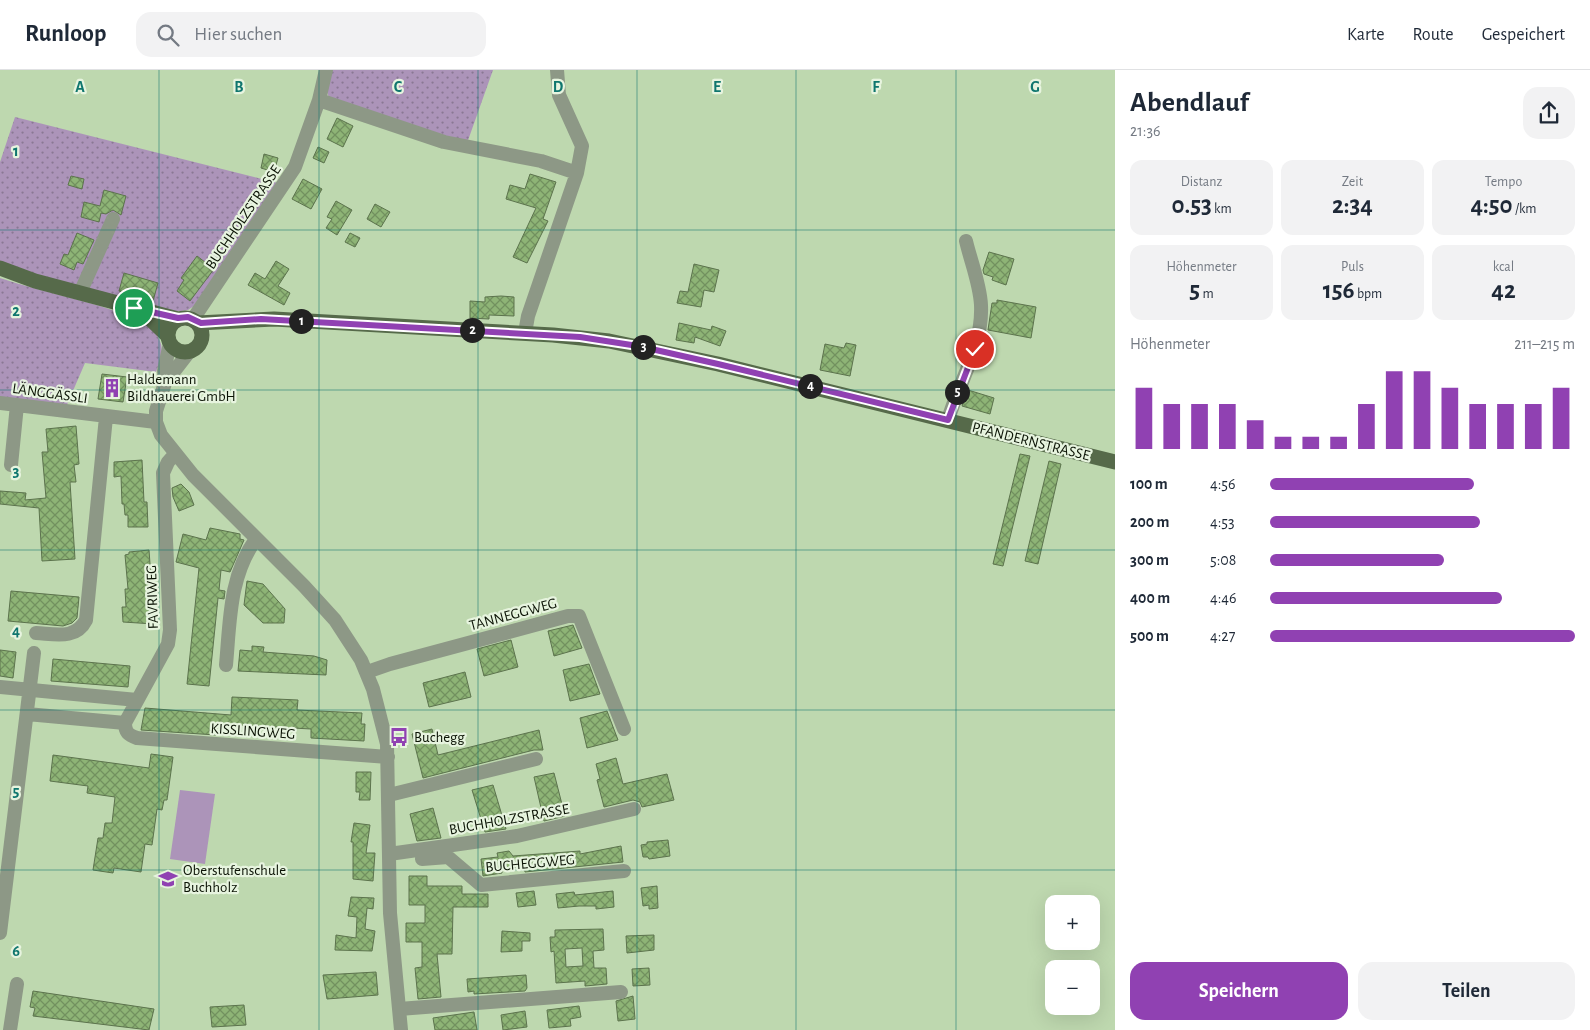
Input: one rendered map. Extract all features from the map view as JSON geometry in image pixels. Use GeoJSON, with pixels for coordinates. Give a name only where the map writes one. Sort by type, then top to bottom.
{"type":"FeatureCollection","features":[{"type":"Feature","properties":{"kind":"main road"},"geometry":{"type":"LineString","coordinates":[[0,268],[141,310],[190,320],[202,331],[202,341],[194,350],[189,352],[178,351],[141,310]]}},
{"type":"Feature","properties":{"kind":"main road","name":"PFANDERNSTRASSE"},"geometry":{"type":"LineString","coordinates":[[190,320],[239,321],[274,319],[580,337],[638,346],[1115,462]]}},
{"type":"Feature","properties":{"kind":"main road"},"geometry":{"type":"LineString","coordinates":[[169,340],[170,326],[190,320]]}},
{"type":"Feature","properties":{"kind":"main road","name":"PFANDERNSTRASSE"},"geometry":{"type":"LineString","coordinates":[[202,341],[239,321]]}},
{"type":"Feature","properties":{"kind":"street","name":"BUCHHOLZSTRASSE"},"geometry":{"type":"LineString","coordinates":[[190,320],[286,184],[303,148],[319,100],[326,70]]}},
{"type":"Feature","properties":{"kind":"street"},"geometry":{"type":"LineString","coordinates":[[526,333],[528,316],[577,173],[582,146],[559,95],[557,70]]}},
{"type":"Feature","properties":{"kind":"street"},"geometry":{"type":"LineString","coordinates":[[319,100],[444,142],[541,161],[577,173]]}},
{"type":"Feature","properties":{"kind":"street"},"geometry":{"type":"LineString","coordinates":[[80,293],[114,219]]}},
{"type":"Feature","properties":{"kind":"street"},"geometry":{"type":"LineString","coordinates":[[948,420],[975,349],[981,320],[980,295],[966,241]]}},
{"type":"Feature","properties":{"kind":"street"},"geometry":{"type":"LineString","coordinates":[[165,383],[164,371],[169,340]]}},
{"type":"Feature","properties":{"kind":"street"},"geometry":{"type":"LineString","coordinates":[[189,352],[165,383],[158,406],[156,422],[160,435],[175,454],[335,620],[367,672],[383,722],[388,757],[390,913],[401,1030]]}},
{"type":"Feature","properties":{"kind":"street","name":"LÄNGGÄSSLI"},"geometry":{"type":"LineString","coordinates":[[0,403],[106,418],[156,422]]}},
{"type":"Feature","properties":{"kind":"street"},"geometry":{"type":"LineString","coordinates":[[11,465],[17,405]]}},
{"type":"Feature","properties":{"kind":"street"},"geometry":{"type":"LineString","coordinates":[[36,633],[74,633],[81,629],[86,620],[106,418]]}},
{"type":"Feature","properties":{"kind":"street","name":"FAVRIWEG"},"geometry":{"type":"LineString","coordinates":[[125,723],[168,644],[170,630],[163,473],[168,462],[175,454]]}},
{"type":"Feature","properties":{"kind":"street"},"geometry":{"type":"LineString","coordinates":[[226,665],[233,591],[237,576],[256,539]]}},
{"type":"Feature","properties":{"kind":"street","name":"TANNEGGWEG"},"geometry":{"type":"LineString","coordinates":[[367,672],[418,656],[568,616],[579,616],[624,729]]}},
{"type":"Feature","properties":{"kind":"street"},"geometry":{"type":"LineString","coordinates":[[0,933],[34,654]]}},
{"type":"Feature","properties":{"kind":"street"},"geometry":{"type":"LineString","coordinates":[[0,687],[137,700]]}},
{"type":"Feature","properties":{"kind":"street"},"geometry":{"type":"LineString","coordinates":[[27,714],[125,723]]}},
{"type":"Feature","properties":{"kind":"street","name":"KISSLINGWEG"},"geometry":{"type":"LineString","coordinates":[[125,723],[125,730],[130,736],[137,738],[388,757]]}},
{"type":"Feature","properties":{"kind":"street"},"geometry":{"type":"LineString","coordinates":[[389,795],[536,759]]}},
{"type":"Feature","properties":{"kind":"street","name":"BUCHHOLZSTRASSE"},"geometry":{"type":"LineString","coordinates":[[389,858],[517,836],[634,809]]}},
{"type":"Feature","properties":{"kind":"street","name":"BUCHEGGWEG"},"geometry":{"type":"LineString","coordinates":[[389,858],[448,857],[481,885],[624,871]]}},
{"type":"Feature","properties":{"kind":"street"},"geometry":{"type":"LineString","coordinates":[[10,1030],[17,984]]}},
{"type":"Feature","properties":{"kind":"street"},"geometry":{"type":"LineString","coordinates":[[400,1009],[621,992]]}},
{"type":"Feature","properties":{"kind":"shaded area"},"geometry":{"type":"Polygon","coordinates":[[[332,70],[493,70],[466,146],[329,98],[327,91],[332,70]]]}},
{"type":"Feature","properties":{"kind":"shaded area"},"geometry":{"type":"Polygon","coordinates":[[[15,117],[282,184],[194,306],[188,310],[174,312],[25,271],[0,261],[0,162],[15,117]]]}},
{"type":"Feature","properties":{"kind":"shaded area"},"geometry":{"type":"Polygon","coordinates":[[[0,278],[101,306],[145,324],[155,332],[161,343],[161,356],[156,372],[85,363],[66,407],[0,398],[0,278]]]}},
{"type":"Feature","properties":{"kind":"shaded area"},"geometry":{"type":"Polygon","coordinates":[[[180,790],[215,794],[205,864],[170,859],[180,790]]]}},
{"type":"Feature","properties":{"kind":"building"},"geometry":{"type":"Polygon","coordinates":[[[337,118],[353,126],[343,147],[327,139],[337,118]]]}},
{"type":"Feature","properties":{"kind":"building"},"geometry":{"type":"Polygon","coordinates":[[[318,147],[329,152],[324,163],[313,158],[318,147]]]}},
{"type":"Feature","properties":{"kind":"building"},"geometry":{"type":"Polygon","coordinates":[[[264,154],[278,158],[274,172],[261,168],[264,154]]]}},
{"type":"Feature","properties":{"kind":"building"},"geometry":{"type":"Polygon","coordinates":[[[530,174],[556,182],[543,219],[548,221],[527,263],[513,257],[536,208],[506,199],[510,185],[525,189],[530,174]]]}},
{"type":"Feature","properties":{"kind":"building"},"geometry":{"type":"Polygon","coordinates":[[[71,176],[84,179],[82,189],[68,185],[71,176]]]}},
{"type":"Feature","properties":{"kind":"building"},"geometry":{"type":"Polygon","coordinates":[[[303,179],[322,189],[311,209],[292,199],[303,179]]]}},
{"type":"Feature","properties":{"kind":"building"},"geometry":{"type":"Polygon","coordinates":[[[104,190],[126,196],[121,215],[113,210],[106,214],[101,213],[99,222],[81,217],[84,202],[100,206],[104,190]]]}},
{"type":"Feature","properties":{"kind":"building"},"geometry":{"type":"Polygon","coordinates":[[[336,201],[352,210],[337,235],[326,228],[332,219],[327,217],[336,201]]]}},
{"type":"Feature","properties":{"kind":"building"},"geometry":{"type":"Polygon","coordinates":[[[375,204],[390,212],[381,227],[367,219],[375,204]]]}},
{"type":"Feature","properties":{"kind":"building"},"geometry":{"type":"Polygon","coordinates":[[[77,233],[94,240],[83,264],[77,262],[74,270],[60,264],[64,254],[68,255],[77,233]]]}},
{"type":"Feature","properties":{"kind":"building"},"geometry":{"type":"Polygon","coordinates":[[[350,233],[360,238],[355,247],[345,242],[350,233]]]}},
{"type":"Feature","properties":{"kind":"building"},"geometry":{"type":"Polygon","coordinates":[[[989,252],[1014,259],[1006,285],[992,280],[993,277],[984,274],[983,270],[989,252]]]}},
{"type":"Feature","properties":{"kind":"building"},"geometry":{"type":"Polygon","coordinates":[[[197,256],[214,269],[190,301],[177,291],[184,280],[181,278],[197,256]]]}},
{"type":"Feature","properties":{"kind":"building"},"geometry":{"type":"Polygon","coordinates":[[[276,261],[289,269],[278,286],[290,293],[284,305],[248,285],[255,273],[265,279],[276,261]]]}},
{"type":"Feature","properties":{"kind":"building"},"geometry":{"type":"Polygon","coordinates":[[[694,264],[719,270],[714,292],[704,290],[701,307],[677,303],[680,291],[688,292],[694,264]]]}},
{"type":"Feature","properties":{"kind":"building"},"geometry":{"type":"Polygon","coordinates":[[[124,273],[158,283],[153,301],[119,291],[124,273]]]}},
{"type":"Feature","properties":{"kind":"building"},"geometry":{"type":"Polygon","coordinates":[[[485,297],[514,297],[514,316],[489,315],[489,319],[470,318],[470,301],[485,302],[485,297]]]}},
{"type":"Feature","properties":{"kind":"building"},"geometry":{"type":"Polygon","coordinates":[[[997,300],[1036,307],[1031,338],[988,330],[992,303],[997,303],[997,300]]]}},
{"type":"Feature","properties":{"kind":"building"},"geometry":{"type":"Polygon","coordinates":[[[679,323],[711,330],[712,326],[726,331],[720,346],[695,337],[694,343],[676,340],[679,323]]]}},
{"type":"Feature","properties":{"kind":"building"},"geometry":{"type":"Polygon","coordinates":[[[846,343],[856,345],[850,376],[820,370],[825,344],[844,348],[846,343]]]}},
{"type":"Feature","properties":{"kind":"building","name":"Haldemann Bildhauerei GmbH"},"geometry":{"type":"Polygon","coordinates":[[[102,374],[127,377],[123,402],[98,399],[102,374]]]}},
{"type":"Feature","properties":{"kind":"building"},"geometry":{"type":"Polygon","coordinates":[[[968,390],[994,398],[990,414],[962,406],[968,390]]]}},
{"type":"Feature","properties":{"kind":"building"},"geometry":{"type":"Polygon","coordinates":[[[76,426],[79,464],[74,465],[76,482],[70,482],[75,559],[42,561],[39,508],[0,504],[0,491],[26,493],[25,500],[46,498],[42,452],[48,452],[46,429],[76,426]]]}},
{"type":"Feature","properties":{"kind":"building"},"geometry":{"type":"Polygon","coordinates":[[[1020,454],[1030,456],[1003,566],[993,564],[1020,454]]]}},
{"type":"Feature","properties":{"kind":"building"},"geometry":{"type":"Polygon","coordinates":[[[142,460],[144,502],[147,502],[148,527],[128,527],[128,515],[125,515],[124,504],[122,504],[121,476],[114,477],[114,462],[142,460]]]}},
{"type":"Feature","properties":{"kind":"building"},"geometry":{"type":"Polygon","coordinates":[[[1049,461],[1061,464],[1038,564],[1025,561],[1049,461]]]}},
{"type":"Feature","properties":{"kind":"building"},"geometry":{"type":"Polygon","coordinates":[[[181,484],[189,492],[194,505],[179,511],[173,497],[172,488],[181,484]]]}},
{"type":"Feature","properties":{"kind":"building"},"geometry":{"type":"Polygon","coordinates":[[[210,528],[240,534],[240,539],[244,540],[230,572],[221,570],[219,590],[225,591],[224,599],[218,598],[209,686],[187,684],[199,568],[176,562],[183,534],[206,540],[210,528]]]}},
{"type":"Feature","properties":{"kind":"building"},"geometry":{"type":"Polygon","coordinates":[[[149,550],[151,578],[149,578],[154,624],[123,622],[122,607],[126,607],[125,589],[128,589],[125,555],[129,554],[129,552],[149,550]]]}},
{"type":"Feature","properties":{"kind":"building"},"geometry":{"type":"Polygon","coordinates":[[[247,581],[263,584],[285,609],[284,623],[263,623],[244,605],[247,581]]]}},
{"type":"Feature","properties":{"kind":"building"},"geometry":{"type":"Polygon","coordinates":[[[11,591],[79,597],[77,618],[72,623],[63,626],[8,621],[11,591]]]}},
{"type":"Feature","properties":{"kind":"building"},"geometry":{"type":"Polygon","coordinates":[[[573,625],[582,648],[554,656],[548,631],[573,625]]]}},
{"type":"Feature","properties":{"kind":"building"},"geometry":{"type":"Polygon","coordinates":[[[511,640],[518,667],[484,676],[477,649],[511,640]]]}},
{"type":"Feature","properties":{"kind":"building"},"geometry":{"type":"Polygon","coordinates":[[[252,646],[264,647],[263,652],[314,656],[327,660],[326,675],[238,671],[240,650],[252,651],[252,646]]]}},
{"type":"Feature","properties":{"kind":"building"},"geometry":{"type":"Polygon","coordinates":[[[0,650],[16,652],[13,678],[0,676],[0,650]]]}},
{"type":"Feature","properties":{"kind":"building"},"geometry":{"type":"Polygon","coordinates":[[[53,659],[130,666],[128,687],[51,681],[53,659]]]}},
{"type":"Feature","properties":{"kind":"building"},"geometry":{"type":"Polygon","coordinates":[[[589,664],[600,694],[570,701],[563,670],[589,664]]]}},
{"type":"Feature","properties":{"kind":"building"},"geometry":{"type":"Polygon","coordinates":[[[465,672],[471,697],[429,707],[423,683],[465,672]]]}},
{"type":"Feature","properties":{"kind":"building"},"geometry":{"type":"Polygon","coordinates":[[[232,697],[298,700],[297,710],[362,713],[361,724],[365,724],[364,741],[311,738],[311,729],[220,724],[220,732],[216,732],[216,735],[141,730],[145,708],[231,715],[232,697]]]}},
{"type":"Feature","properties":{"kind":"building"},"geometry":{"type":"Polygon","coordinates":[[[607,711],[618,740],[587,748],[580,718],[607,711]]]}},
{"type":"Feature","properties":{"kind":"building"},"geometry":{"type":"Polygon","coordinates":[[[432,729],[438,755],[539,730],[543,750],[534,750],[423,778],[412,734],[432,729]]]}},
{"type":"Feature","properties":{"kind":"building"},"geometry":{"type":"Polygon","coordinates":[[[151,754],[173,757],[167,800],[164,800],[162,810],[157,809],[152,845],[145,844],[141,872],[114,868],[113,873],[93,870],[98,838],[103,838],[105,823],[112,823],[115,797],[87,793],[88,786],[50,781],[53,755],[149,768],[151,754]]]}},
{"type":"Feature","properties":{"kind":"building"},"geometry":{"type":"Polygon","coordinates":[[[616,758],[623,784],[667,774],[674,800],[642,807],[640,802],[633,800],[604,807],[597,780],[600,779],[596,764],[616,758]]]}},
{"type":"Feature","properties":{"kind":"building"},"geometry":{"type":"Polygon","coordinates":[[[356,772],[371,772],[370,800],[359,800],[360,792],[356,792],[356,772]]]}},
{"type":"Feature","properties":{"kind":"building"},"geometry":{"type":"Polygon","coordinates":[[[554,773],[565,816],[544,821],[534,777],[554,773]]]}},
{"type":"Feature","properties":{"kind":"building"},"geometry":{"type":"Polygon","coordinates":[[[493,785],[506,829],[485,832],[472,790],[493,785]]]}},
{"type":"Feature","properties":{"kind":"building"},"geometry":{"type":"Polygon","coordinates":[[[433,808],[441,838],[417,841],[410,814],[433,808]]]}},
{"type":"Feature","properties":{"kind":"building"},"geometry":{"type":"Polygon","coordinates":[[[354,823],[370,825],[366,853],[375,853],[373,881],[353,879],[353,842],[351,842],[354,823]]]}},
{"type":"Feature","properties":{"kind":"building"},"geometry":{"type":"Polygon","coordinates":[[[668,840],[670,856],[649,859],[648,857],[643,857],[641,845],[647,844],[647,842],[668,840]]]}},
{"type":"Feature","properties":{"kind":"building"},"geometry":{"type":"Polygon","coordinates":[[[621,846],[623,862],[525,872],[524,866],[502,869],[502,873],[483,876],[481,859],[498,857],[497,853],[509,851],[513,856],[580,851],[580,854],[621,846]]]}},
{"type":"Feature","properties":{"kind":"building"},"geometry":{"type":"Polygon","coordinates":[[[409,876],[427,876],[427,886],[462,886],[462,894],[488,894],[488,907],[453,907],[452,954],[437,954],[441,997],[418,999],[415,968],[422,967],[422,942],[406,942],[406,923],[425,923],[425,905],[409,905],[409,876]]]}},
{"type":"Feature","properties":{"kind":"building"},"geometry":{"type":"Polygon","coordinates":[[[657,886],[658,908],[649,909],[649,905],[643,906],[641,888],[657,886]]]}},
{"type":"Feature","properties":{"kind":"building"},"geometry":{"type":"Polygon","coordinates":[[[534,891],[536,905],[518,907],[516,893],[534,891]]]}},
{"type":"Feature","properties":{"kind":"building"},"geometry":{"type":"Polygon","coordinates":[[[613,891],[614,907],[596,909],[596,906],[558,908],[556,894],[574,892],[575,895],[613,891]]]}},
{"type":"Feature","properties":{"kind":"building"},"geometry":{"type":"Polygon","coordinates":[[[351,897],[374,898],[373,909],[367,908],[365,929],[375,931],[372,951],[335,950],[336,935],[356,938],[357,917],[348,916],[351,897]]]}},
{"type":"Feature","properties":{"kind":"building"},"geometry":{"type":"Polygon","coordinates":[[[603,929],[604,950],[593,951],[594,968],[606,968],[607,984],[585,986],[585,981],[556,983],[554,951],[551,952],[550,937],[555,937],[555,930],[603,929]],[[582,948],[565,949],[566,967],[583,966],[582,948]]]}},
{"type":"Feature","properties":{"kind":"building"},"geometry":{"type":"Polygon","coordinates":[[[502,931],[530,933],[530,941],[522,941],[522,951],[501,952],[502,931]]]}},
{"type":"Feature","properties":{"kind":"building"},"geometry":{"type":"Polygon","coordinates":[[[654,935],[654,950],[627,953],[626,936],[654,935]]]}},
{"type":"Feature","properties":{"kind":"building"},"geometry":{"type":"Polygon","coordinates":[[[649,968],[650,985],[633,986],[632,969],[649,968]]]}},
{"type":"Feature","properties":{"kind":"building"},"geometry":{"type":"Polygon","coordinates":[[[376,972],[378,995],[327,999],[323,975],[376,972]]]}},
{"type":"Feature","properties":{"kind":"building"},"geometry":{"type":"Polygon","coordinates":[[[526,975],[527,988],[525,991],[474,994],[474,991],[468,992],[467,979],[526,975]]]}},
{"type":"Feature","properties":{"kind":"building"},"geometry":{"type":"Polygon","coordinates":[[[33,991],[154,1009],[149,1030],[33,1016],[35,1008],[30,1007],[33,991]]]}},
{"type":"Feature","properties":{"kind":"building"},"geometry":{"type":"Polygon","coordinates":[[[633,996],[635,1019],[618,1021],[616,1001],[633,996]]]}},
{"type":"Feature","properties":{"kind":"building"},"geometry":{"type":"Polygon","coordinates":[[[244,1005],[246,1025],[212,1027],[210,1007],[244,1005]]]}},
{"type":"Feature","properties":{"kind":"building"},"geometry":{"type":"Polygon","coordinates":[[[579,1006],[581,1017],[570,1019],[571,1026],[549,1028],[547,1010],[579,1006]]]}},
{"type":"Feature","properties":{"kind":"building"},"geometry":{"type":"Polygon","coordinates":[[[525,1011],[527,1027],[503,1030],[501,1015],[525,1011]]]}},
{"type":"Feature","properties":{"kind":"building"},"geometry":{"type":"Polygon","coordinates":[[[474,1012],[477,1030],[435,1030],[433,1018],[474,1012]]]}},
{"type":"Feature","properties":{"kind":"place","name":"Haldemann Bildhauerei GmbH"},"geometry":{"type":"Point","coordinates":[112,388]}},
{"type":"Feature","properties":{"kind":"place","name":"Buchegg"},"geometry":{"type":"Point","coordinates":[399,737]}},
{"type":"Feature","properties":{"kind":"place","name":"Oberstufenschule Buchholz"},"geometry":{"type":"Point","coordinates":[168,879]}},
{"type":"Feature","properties":{"kind":"route"},"geometry":{"type":"LineString","coordinates":[[134,308],[178,318],[188,317],[198,323],[261,319],[580,337],[638,346],[718,364],[948,420],[957,392],[975,349]]}}]}
